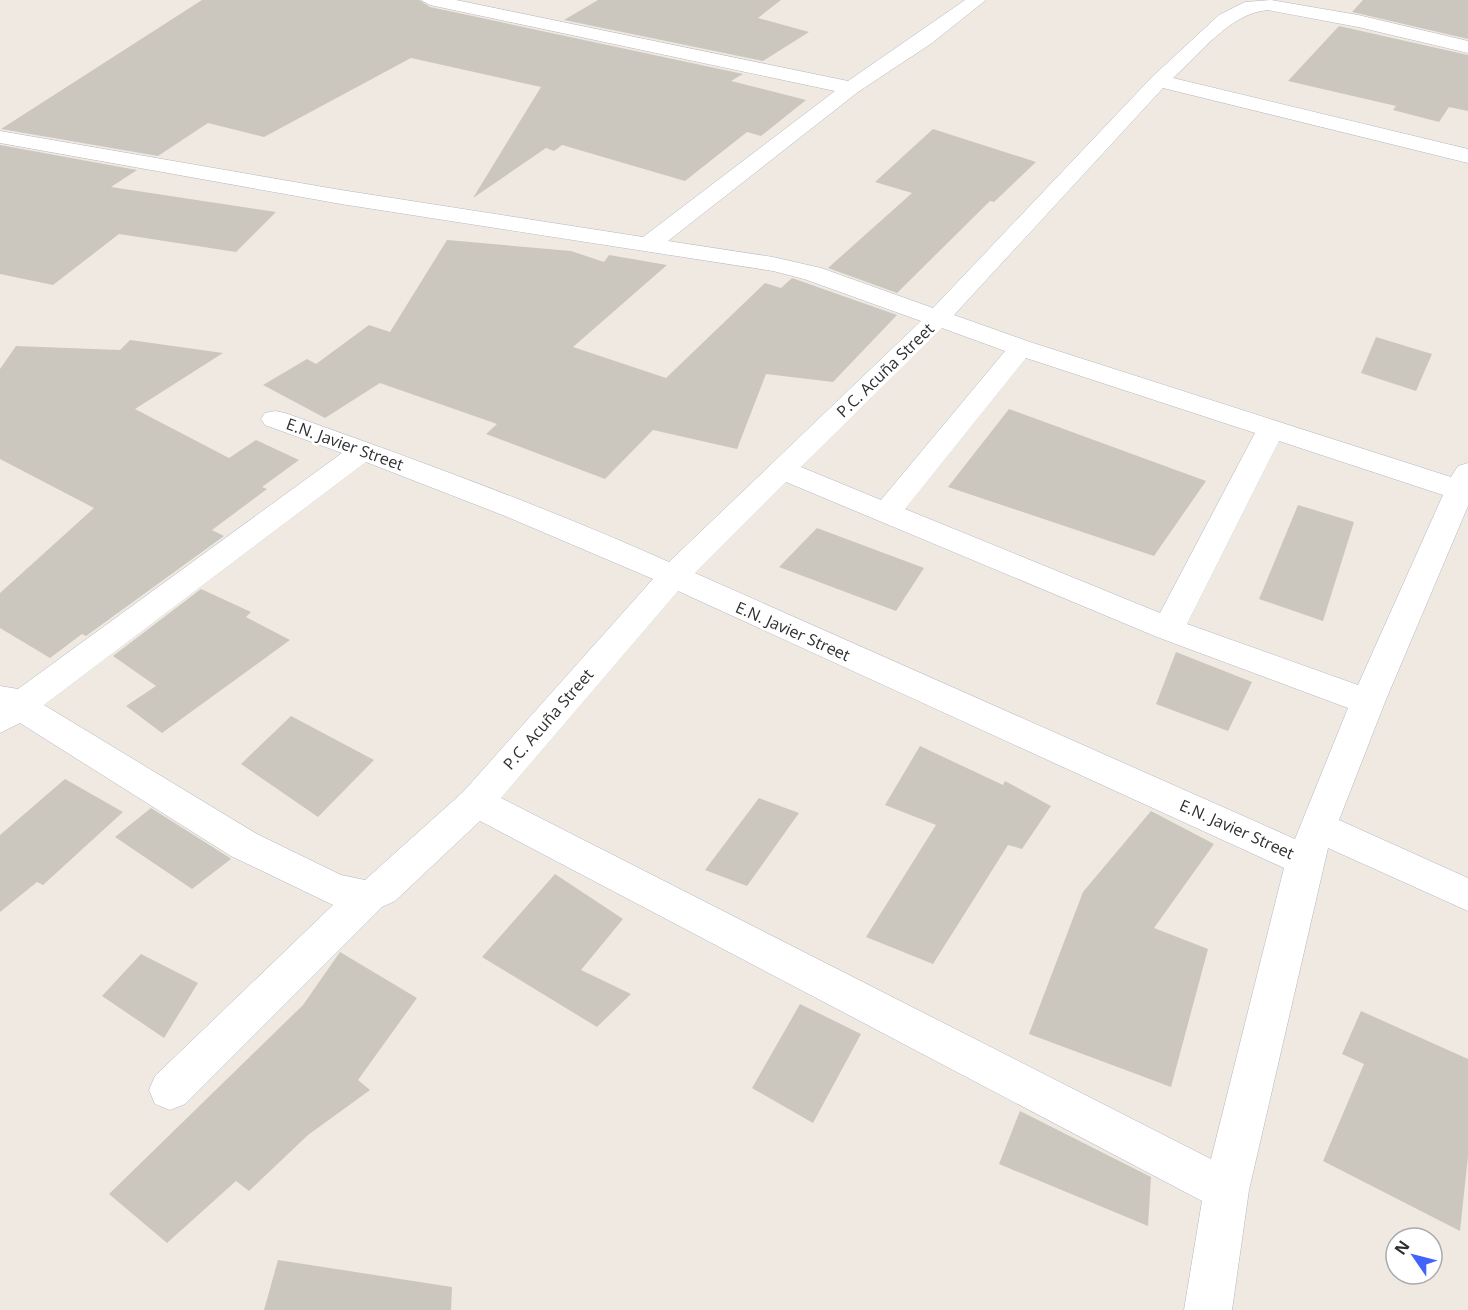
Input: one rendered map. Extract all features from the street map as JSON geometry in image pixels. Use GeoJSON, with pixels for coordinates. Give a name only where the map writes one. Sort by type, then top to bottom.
{"type":"FeatureCollection","features":[{"type":"Feature","properties":{"kind":"street"},"geometry":{"type":"LineString","coordinates":[[430,0],[852,88]]}},
{"type":"Feature","properties":{"kind":"street"},"geometry":{"type":"LineString","coordinates":[[649,244],[852,88],[977,0]]}},
{"type":"Feature","properties":{"kind":"street","name":"P.C. Acuña Street"},"geometry":{"type":"LineString","coordinates":[[170,1090],[368,896],[381,890],[476,802],[674,574],[937,319],[1159,81],[1226,20],[1251,6],[1268,5],[1358,21],[1468,47]]}},
{"type":"Feature","properties":{"kind":"street"},"geometry":{"type":"LineString","coordinates":[[1159,81],[1468,156]]}},
{"type":"Feature","properties":{"kind":"street"},"geometry":{"type":"LineString","coordinates":[[0,137],[341,197],[773,264],[812,273],[1021,348],[1272,428],[1464,481],[1368,702],[1312,843],[1226,1190],[1208,1310]]}},
{"type":"Feature","properties":{"kind":"street"},"geometry":{"type":"LineString","coordinates":[[886,513],[1021,348]]}},
{"type":"Feature","properties":{"kind":"street","name":"E.N. Javier Street"},"geometry":{"type":"LineString","coordinates":[[275,419],[363,451],[674,574],[751,613],[1312,843],[1468,895]]}},
{"type":"Feature","properties":{"kind":"street"},"geometry":{"type":"LineString","coordinates":[[1168,629],[1272,428]]}},
{"type":"Feature","properties":{"kind":"street"},"geometry":{"type":"LineString","coordinates":[[363,451],[6,707],[244,845],[331,888],[368,896]]}},
{"type":"Feature","properties":{"kind":"street"},"geometry":{"type":"LineString","coordinates":[[782,470],[1168,629],[1368,702]]}},
{"type":"Feature","properties":{"kind":"street"},"geometry":{"type":"LineString","coordinates":[[476,802],[1226,1190]]}},
{"type":"Feature","properties":{"kind":"building"},"geometry":{"type":"Polygon","coordinates":[[[202,0],[419,0],[430,7],[743,74],[731,81],[806,100],[761,136],[747,132],[685,181],[562,145],[554,151],[546,148],[473,198],[541,87],[411,58],[264,137],[208,123],[158,156],[1,129],[202,0]]]}},
{"type":"Feature","properties":{"kind":"building"},"geometry":{"type":"Polygon","coordinates":[[[598,0],[781,0],[758,18],[809,32],[763,61],[564,20],[598,0]]]}},
{"type":"Feature","properties":{"kind":"building"},"geometry":{"type":"Polygon","coordinates":[[[1363,0],[1468,0],[1468,39],[1352,12],[1363,0]]]}},
{"type":"Feature","properties":{"kind":"building"},"geometry":{"type":"Polygon","coordinates":[[[1339,26],[1468,55],[1468,111],[1449,107],[1439,122],[1393,110],[1396,106],[1288,81],[1339,26]]]}},
{"type":"Feature","properties":{"kind":"building"},"geometry":{"type":"Polygon","coordinates":[[[933,129],[1036,162],[994,202],[990,201],[897,293],[828,268],[912,193],[875,182],[933,129]]]}},
{"type":"Feature","properties":{"kind":"building"},"geometry":{"type":"Polygon","coordinates":[[[0,145],[137,170],[111,187],[276,212],[236,252],[119,234],[53,285],[0,274],[0,145]]]}},
{"type":"Feature","properties":{"kind":"building"},"geometry":{"type":"Polygon","coordinates":[[[447,240],[571,251],[604,262],[609,255],[667,265],[573,347],[666,378],[765,283],[781,288],[792,278],[897,315],[833,382],[766,374],[737,449],[653,430],[605,479],[486,434],[497,424],[380,383],[325,418],[263,385],[307,359],[316,364],[369,325],[390,332],[447,240]]]}},
{"type":"Feature","properties":{"kind":"building"},"geometry":{"type":"Polygon","coordinates":[[[1376,337],[1432,354],[1416,391],[1361,373],[1376,337]]]}},
{"type":"Feature","properties":{"kind":"building"},"geometry":{"type":"Polygon","coordinates":[[[130,340],[223,353],[135,409],[229,458],[256,440],[299,460],[262,487],[267,489],[212,530],[224,536],[86,636],[82,634],[50,658],[0,628],[0,593],[94,508],[0,459],[0,369],[16,346],[120,350],[130,340]]]}},
{"type":"Feature","properties":{"kind":"building"},"geometry":{"type":"Polygon","coordinates":[[[1009,409],[1206,481],[1154,556],[948,487],[1009,409]]]}},
{"type":"Feature","properties":{"kind":"building"},"geometry":{"type":"Polygon","coordinates":[[[1298,505],[1354,522],[1323,621],[1259,599],[1298,505]]]}},
{"type":"Feature","properties":{"kind":"building"},"geometry":{"type":"Polygon","coordinates":[[[817,528],[924,568],[896,611],[779,567],[817,528]]]}},
{"type":"Feature","properties":{"kind":"building"},"geometry":{"type":"Polygon","coordinates":[[[201,589],[251,612],[246,617],[290,640],[162,733],[126,706],[156,686],[113,656],[201,589]]]}},
{"type":"Feature","properties":{"kind":"building"},"geometry":{"type":"Polygon","coordinates":[[[1176,652],[1252,682],[1228,731],[1156,704],[1176,652]]]}},
{"type":"Feature","properties":{"kind":"building"},"geometry":{"type":"Polygon","coordinates":[[[291,716],[374,760],[318,817],[241,764],[291,716]]]}},
{"type":"Feature","properties":{"kind":"building"},"geometry":{"type":"Polygon","coordinates":[[[920,746],[1003,785],[1005,781],[1051,806],[1022,849],[1008,845],[933,964],[866,937],[936,825],[885,805],[920,746]]]}},
{"type":"Feature","properties":{"kind":"building"},"geometry":{"type":"Polygon","coordinates":[[[65,779],[123,812],[43,885],[37,882],[0,912],[0,835],[65,779]]]}},
{"type":"Feature","properties":{"kind":"building"},"geometry":{"type":"Polygon","coordinates":[[[759,798],[799,813],[747,886],[705,870],[759,798]]]}},
{"type":"Feature","properties":{"kind":"building"},"geometry":{"type":"Polygon","coordinates":[[[151,808],[231,859],[192,889],[115,837],[151,808]]]}},
{"type":"Feature","properties":{"kind":"building"},"geometry":{"type":"Polygon","coordinates":[[[1151,811],[1214,844],[1154,928],[1208,949],[1171,1087],[1029,1034],[1083,892],[1151,811]]]}},
{"type":"Feature","properties":{"kind":"building"},"geometry":{"type":"Polygon","coordinates":[[[555,874],[623,919],[581,970],[631,994],[597,1027],[482,957],[555,874]]]}},
{"type":"Feature","properties":{"kind":"building"},"geometry":{"type":"Polygon","coordinates":[[[340,952],[417,998],[358,1080],[370,1090],[308,1135],[249,1191],[236,1181],[167,1243],[109,1194],[303,1005],[340,952]]]}},
{"type":"Feature","properties":{"kind":"building"},"geometry":{"type":"Polygon","coordinates":[[[141,954],[198,983],[164,1038],[102,996],[141,954]]]}},
{"type":"Feature","properties":{"kind":"building"},"geometry":{"type":"Polygon","coordinates":[[[800,1004],[861,1034],[813,1123],[752,1088],[800,1004]]]}},
{"type":"Feature","properties":{"kind":"building"},"geometry":{"type":"Polygon","coordinates":[[[1361,1011],[1468,1059],[1468,1156],[1460,1231],[1323,1161],[1364,1064],[1342,1054],[1361,1011]]]}},
{"type":"Feature","properties":{"kind":"building"},"geometry":{"type":"Polygon","coordinates":[[[1020,1111],[1151,1177],[1148,1226],[999,1164],[1020,1111]]]}},
{"type":"Feature","properties":{"kind":"building"},"geometry":{"type":"Polygon","coordinates":[[[278,1260],[452,1287],[451,1310],[264,1310],[278,1260]]]}}]}
